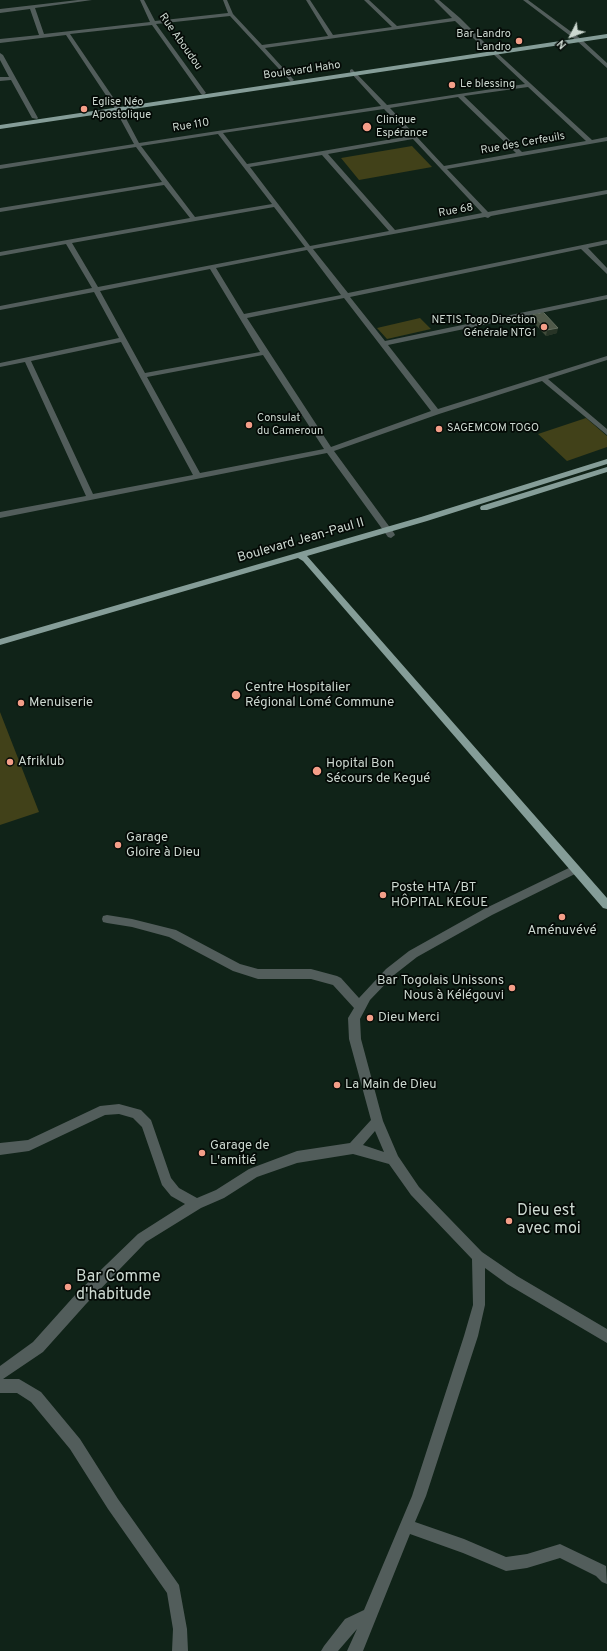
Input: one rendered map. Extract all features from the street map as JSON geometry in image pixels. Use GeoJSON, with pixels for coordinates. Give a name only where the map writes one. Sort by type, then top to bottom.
{"type":"FeatureCollection","features":[{"type":"Feature","properties":{"kind":"main road","name":"Boulevard Haho"},"geometry":{"type":"LineString","coordinates":[[0,123],[116,108],[577,38],[607,32]]}},
{"type":"Feature","properties":{"kind":"main road","name":"Boulevard Haho"},"geometry":{"type":"LineString","coordinates":[[577,38],[607,36]]}},
{"type":"Feature","properties":{"kind":"main road","name":"Boulevard Haho"},"geometry":{"type":"LineString","coordinates":[[0,127],[203,93],[353,72]]}},
{"type":"Feature","properties":{"kind":"main road","name":"Boulevard Jean-Paul II"},"geometry":{"type":"LineString","coordinates":[[389,533],[607,461]]}},
{"type":"Feature","properties":{"kind":"main road","name":"Boulevard Jean-Paul II"},"geometry":{"type":"LineString","coordinates":[[0,642],[389,533],[607,469]]}},
{"type":"Feature","properties":{"kind":"main road","name":"Boulevard Jean-Paul II"},"geometry":{"type":"LineString","coordinates":[[0,647],[302,557]]}},
{"type":"Feature","properties":{"kind":"main road"},"geometry":{"type":"LineString","coordinates":[[302,557],[607,905]]}},
{"type":"Feature","properties":{"kind":"street"},"geometry":{"type":"LineString","coordinates":[[0,11],[90,0]]}},
{"type":"Feature","properties":{"kind":"street","name":"Rue Aboudou"},"geometry":{"type":"LineString","coordinates":[[142,0],[153,23],[203,93]]}},
{"type":"Feature","properties":{"kind":"street"},"geometry":{"type":"LineString","coordinates":[[225,0],[231,14],[291,80]]}},
{"type":"Feature","properties":{"kind":"street"},"geometry":{"type":"LineString","coordinates":[[308,0],[331,37]]}},
{"type":"Feature","properties":{"kind":"street"},"geometry":{"type":"LineString","coordinates":[[366,0],[396,28]]}},
{"type":"Feature","properties":{"kind":"street"},"geometry":{"type":"LineString","coordinates":[[436,0],[592,142]]}},
{"type":"Feature","properties":{"kind":"street"},"geometry":{"type":"LineString","coordinates":[[525,0],[577,38],[607,66]]}},
{"type":"Feature","properties":{"kind":"street"},"geometry":{"type":"LineString","coordinates":[[32,7],[42,36]]}},
{"type":"Feature","properties":{"kind":"street"},"geometry":{"type":"LineString","coordinates":[[0,41],[231,14]]}},
{"type":"Feature","properties":{"kind":"street"},"geometry":{"type":"LineString","coordinates":[[262,47],[458,19]]}},
{"type":"Feature","properties":{"kind":"street"},"geometry":{"type":"LineString","coordinates":[[67,33],[116,108],[137,144],[194,220]]}},
{"type":"Feature","properties":{"kind":"street"},"geometry":{"type":"LineString","coordinates":[[0,55],[35,118]]}},
{"type":"Feature","properties":{"kind":"street"},"geometry":{"type":"LineString","coordinates":[[353,72],[488,216]]}},
{"type":"Feature","properties":{"kind":"street"},"geometry":{"type":"LineString","coordinates":[[0,79],[12,78]]}},
{"type":"Feature","properties":{"kind":"street","name":"Rue 110"},"geometry":{"type":"LineString","coordinates":[[0,167],[137,144],[528,85]]}},
{"type":"Feature","properties":{"kind":"street"},"geometry":{"type":"LineString","coordinates":[[459,95],[520,154]]}},
{"type":"Feature","properties":{"kind":"street"},"geometry":{"type":"LineString","coordinates":[[219,132],[247,166],[344,296],[436,412]]}},
{"type":"Feature","properties":{"kind":"street"},"geometry":{"type":"LineString","coordinates":[[247,166],[415,137]]}},
{"type":"Feature","properties":{"kind":"street","name":"Rue des Cerfeuils"},"geometry":{"type":"LineString","coordinates":[[443,168],[607,139]]}},
{"type":"Feature","properties":{"kind":"street"},"geometry":{"type":"LineString","coordinates":[[324,153],[394,233]]}},
{"type":"Feature","properties":{"kind":"street"},"geometry":{"type":"LineString","coordinates":[[0,210],[165,183]]}},
{"type":"Feature","properties":{"kind":"street","name":"Rue 68"},"geometry":{"type":"LineString","coordinates":[[0,308],[212,266],[488,216],[607,192]]}},
{"type":"Feature","properties":{"kind":"street"},"geometry":{"type":"LineString","coordinates":[[0,254],[69,243],[276,205]]}},
{"type":"Feature","properties":{"kind":"street"},"geometry":{"type":"LineString","coordinates":[[242,317],[607,242]]}},
{"type":"Feature","properties":{"kind":"street"},"geometry":{"type":"LineString","coordinates":[[69,243],[198,477]]}},
{"type":"Feature","properties":{"kind":"street"},"geometry":{"type":"LineString","coordinates":[[583,247],[607,272]]}},
{"type":"Feature","properties":{"kind":"street"},"geometry":{"type":"LineString","coordinates":[[212,266],[264,353],[389,533]]}},
{"type":"Feature","properties":{"kind":"street"},"geometry":{"type":"LineString","coordinates":[[382,344],[607,297]]}},
{"type":"Feature","properties":{"kind":"street"},"geometry":{"type":"LineString","coordinates":[[0,365],[123,339]]}},
{"type":"Feature","properties":{"kind":"street"},"geometry":{"type":"LineString","coordinates":[[143,376],[264,353]]}},
{"type":"Feature","properties":{"kind":"street"},"geometry":{"type":"LineString","coordinates":[[0,515],[330,450],[436,412],[607,358]]}},
{"type":"Feature","properties":{"kind":"street"},"geometry":{"type":"LineString","coordinates":[[27,359],[91,498]]}},
{"type":"Feature","properties":{"kind":"street"},"geometry":{"type":"LineString","coordinates":[[543,378],[607,433]]}},
{"type":"Feature","properties":{"kind":"street"},"geometry":{"type":"LineString","coordinates":[[575,869],[453,930],[413,954],[390,972],[366,997],[354,1018],[355,1039],[377,1121],[393,1160],[415,1192],[478,1256],[512,1280],[607,1336]]}},
{"type":"Feature","properties":{"kind":"street"},"geometry":{"type":"LineString","coordinates":[[107,918],[172,934],[237,968],[258,974],[311,974],[338,981],[360,1007]]}},
{"type":"Feature","properties":{"kind":"street"},"geometry":{"type":"LineString","coordinates":[[0,1149],[30,1145],[104,1110],[119,1109],[137,1114],[146,1124],[166,1181],[175,1192],[197,1204]]}},
{"type":"Feature","properties":{"kind":"street"},"geometry":{"type":"LineString","coordinates":[[353,1148],[377,1121]]}},
{"type":"Feature","properties":{"kind":"street"},"geometry":{"type":"LineString","coordinates":[[0,1374],[38,1347],[81,1299],[142,1238],[197,1204],[220,1194],[253,1173],[297,1157],[353,1148],[393,1160]]}},
{"type":"Feature","properties":{"kind":"street"},"geometry":{"type":"LineString","coordinates":[[355,1651],[407,1526],[472,1336],[480,1305],[478,1256]]}},
{"type":"Feature","properties":{"kind":"street"},"geometry":{"type":"LineString","coordinates":[[0,1386],[19,1386],[36,1397],[75,1444],[113,1504],[174,1590],[180,1629],[180,1651]]}},
{"type":"Feature","properties":{"kind":"street"},"geometry":{"type":"LineString","coordinates":[[407,1526],[464,1546],[506,1564],[527,1561],[560,1551],[601,1571],[607,1577]]}},
{"type":"Feature","properties":{"kind":"street"},"geometry":{"type":"LineString","coordinates":[[329,1651],[350,1624],[371,1615]]}},
{"type":"Feature","properties":{"kind":"shaded area"},"geometry":{"type":"Polygon","coordinates":[[[412,146],[432,167],[359,180],[341,158],[412,146]]]}},
{"type":"Feature","properties":{"kind":"shaded area"},"geometry":{"type":"Polygon","coordinates":[[[420,318],[431,329],[387,339],[377,328],[420,318]]]}},
{"type":"Feature","properties":{"kind":"shaded area"},"geometry":{"type":"Polygon","coordinates":[[[586,418],[607,436],[607,447],[567,461],[538,434],[586,418]]]}},
{"type":"Feature","properties":{"kind":"shaded area","name":"Afriklub"},"geometry":{"type":"Polygon","coordinates":[[[0,712],[39,812],[0,825],[0,712]]]}},
{"type":"Feature","properties":{"kind":"building"},"geometry":{"type":"Polygon","coordinates":[[[544,313],[558,328],[547,330],[533,315],[544,313]]]}},
{"type":"Feature","properties":{"kind":"place","name":"Bar Landro Landro"},"geometry":{"type":"Point","coordinates":[519,41]}},
{"type":"Feature","properties":{"kind":"place","name":"Le blessing"},"geometry":{"type":"Point","coordinates":[452,85]}},
{"type":"Feature","properties":{"kind":"place","name":"Eglise Néo Apostolique"},"geometry":{"type":"Point","coordinates":[84,109]}},
{"type":"Feature","properties":{"kind":"place","name":"Clinique Espérance"},"geometry":{"type":"Point","coordinates":[367,127]}},
{"type":"Feature","properties":{"kind":"place","name":"NETIS Togo Direction Générale NTG1"},"geometry":{"type":"Point","coordinates":[544,327]}},
{"type":"Feature","properties":{"kind":"place","name":"Consulat du Cameroun"},"geometry":{"type":"Point","coordinates":[249,425]}},
{"type":"Feature","properties":{"kind":"place","name":"SAGEMCOM TOGO"},"geometry":{"type":"Point","coordinates":[439,429]}},
{"type":"Feature","properties":{"kind":"place","name":"Centre Hospitalier Régional Lomé Commune"},"geometry":{"type":"Point","coordinates":[236,695]}},
{"type":"Feature","properties":{"kind":"place","name":"Menuiserie"},"geometry":{"type":"Point","coordinates":[21,703]}},
{"type":"Feature","properties":{"kind":"place","name":"Afriklub"},"geometry":{"type":"Point","coordinates":[10,762]}},
{"type":"Feature","properties":{"kind":"place","name":"Hopital Bon Sécours de Kegué"},"geometry":{"type":"Point","coordinates":[317,771]}},
{"type":"Feature","properties":{"kind":"place","name":"Garage Gloire à Dieu"},"geometry":{"type":"Point","coordinates":[118,845]}},
{"type":"Feature","properties":{"kind":"place","name":"Poste HTA /BT HÔPITAL KEGUE"},"geometry":{"type":"Point","coordinates":[383,895]}},
{"type":"Feature","properties":{"kind":"place","name":"Aménuvévé"},"geometry":{"type":"Point","coordinates":[562,917]}},
{"type":"Feature","properties":{"kind":"place","name":"Bar Togolais Unissons Nous à Kélégouvi"},"geometry":{"type":"Point","coordinates":[512,988]}},
{"type":"Feature","properties":{"kind":"place","name":"Dieu Merci"},"geometry":{"type":"Point","coordinates":[370,1018]}},
{"type":"Feature","properties":{"kind":"place","name":"La Main de Dieu"},"geometry":{"type":"Point","coordinates":[337,1085]}},
{"type":"Feature","properties":{"kind":"place","name":"Garage de L'amitié"},"geometry":{"type":"Point","coordinates":[202,1153]}},
{"type":"Feature","properties":{"kind":"place","name":"Dieu est avec moi"},"geometry":{"type":"Point","coordinates":[509,1221]}},
{"type":"Feature","properties":{"kind":"place","name":"Bar Comme d'habitude"},"geometry":{"type":"Point","coordinates":[68,1287]}}]}
